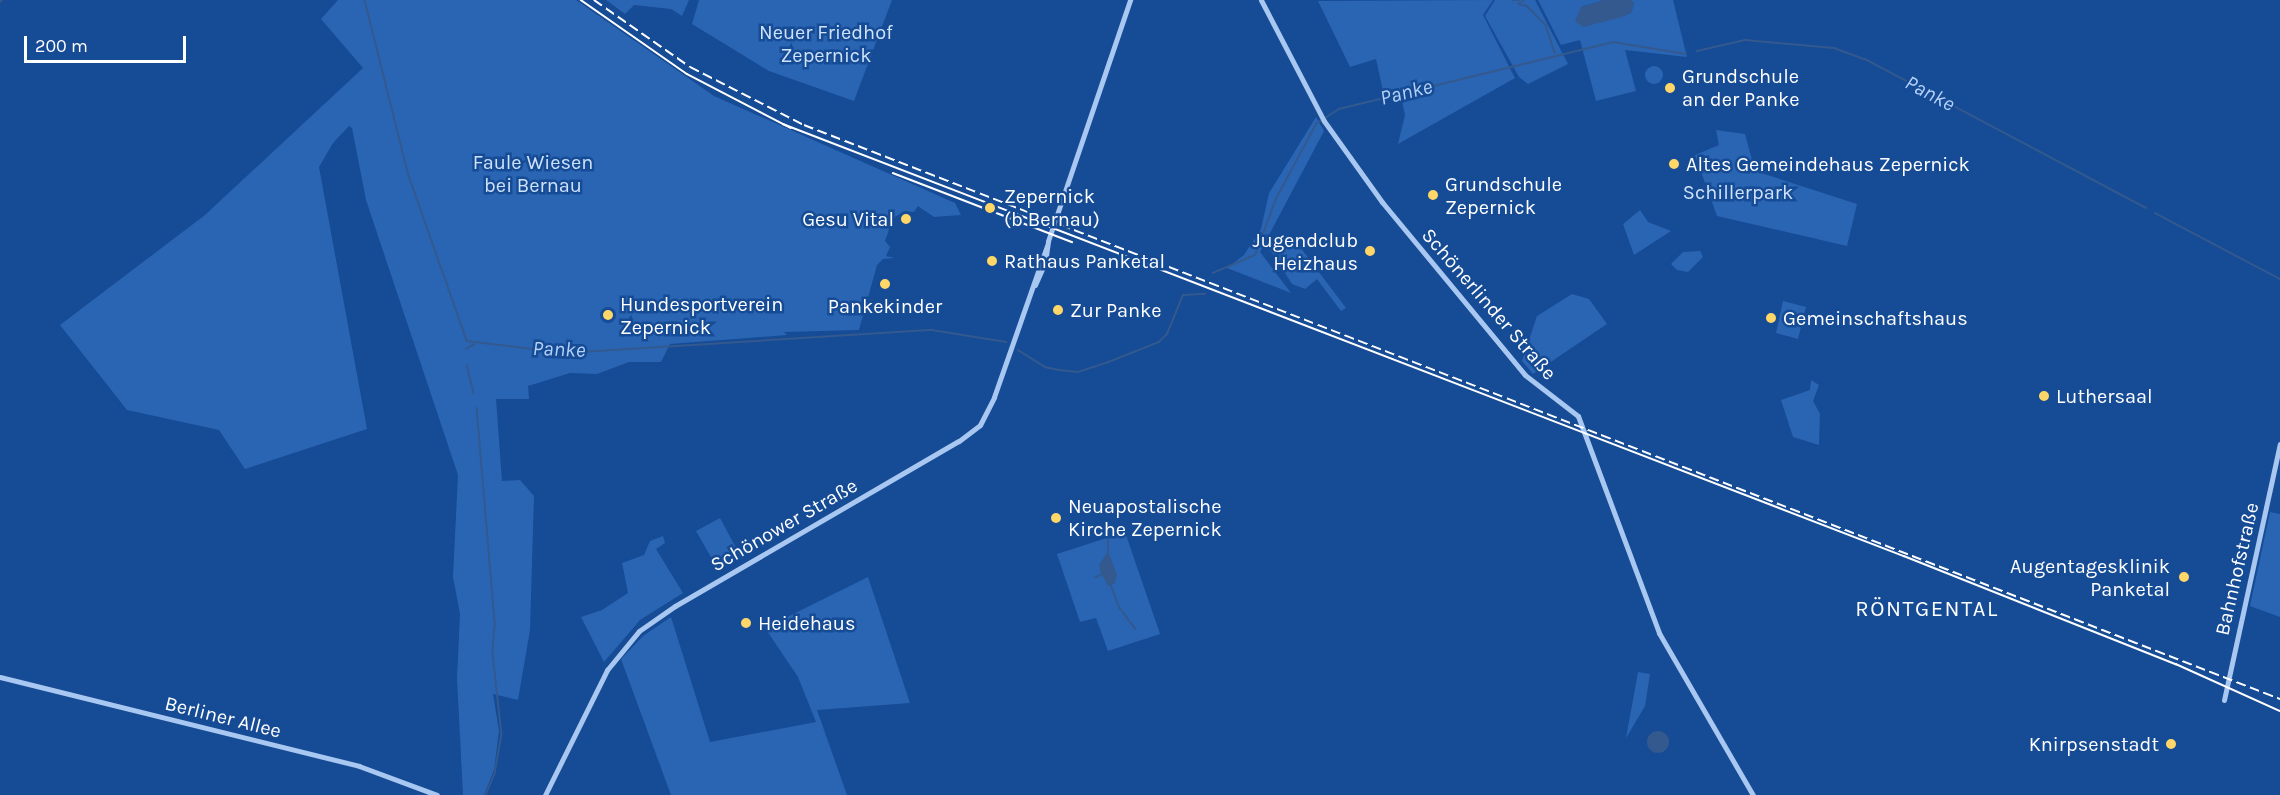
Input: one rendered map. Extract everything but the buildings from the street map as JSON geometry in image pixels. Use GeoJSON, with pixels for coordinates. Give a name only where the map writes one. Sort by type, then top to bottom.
{"type":"FeatureCollection","features":[{"type":"Feature","properties":{"kind":"street","name":"Schönower Straße"},"geometry":{"type":"LineString","coordinates":[[545,795],[607,670],[639,631],[675,606],[959,441],[980,425],[994,397],[1130,0]]}},
{"type":"Feature","properties":{"kind":"street","name":"Schönerlinder Straße"},"geometry":{"type":"LineString","coordinates":[[1261,0],[1323,119],[1382,202],[1526,375],[1578,416],[1659,633],[1753,795]]}},
{"type":"Feature","properties":{"kind":"street","name":"Bahnhofstraße"},"geometry":{"type":"LineString","coordinates":[[2224,700],[2280,444]]}},
{"type":"Feature","properties":{"kind":"street","name":"Berliner Allee"},"geometry":{"type":"LineString","coordinates":[[0,677],[358,766],[436,795]]}},
{"type":"Feature","properties":{"kind":"green space","name":"Faule Wiesen bei Bernau"},"geometry":{"type":"Polygon","coordinates":[[[338,0],[576,0],[714,96],[955,203],[961,215],[934,217],[918,206],[914,212],[905,211],[893,218],[885,241],[890,247],[886,256],[895,258],[883,259],[877,265],[859,330],[784,332],[787,335],[670,344],[661,362],[629,362],[597,374],[570,373],[528,386],[529,399],[496,399],[502,481],[520,480],[534,496],[530,630],[518,700],[493,694],[499,731],[494,770],[484,795],[463,795],[457,678],[460,614],[453,577],[458,475],[366,200],[352,128],[349,126],[333,143],[319,167],[367,429],[245,469],[219,430],[127,410],[60,325],[205,215],[363,68],[321,19],[338,0]]]}},
{"type":"Feature","properties":{"kind":"green space"},"geometry":{"type":"Polygon","coordinates":[[[606,0],[689,0],[682,16],[671,9],[634,5],[625,14],[606,0]]]}},
{"type":"Feature","properties":{"kind":"green space","name":"Neuer Friedhof Zepernick"},"geometry":{"type":"Polygon","coordinates":[[[699,0],[892,0],[854,101],[769,71],[692,24],[699,0]]]}},
{"type":"Feature","properties":{"kind":"green space"},"geometry":{"type":"Polygon","coordinates":[[[1493,0],[1483,15],[1515,78],[1398,144],[1405,115],[1399,88],[1383,91],[1376,59],[1350,67],[1318,1],[1493,0]]]}},
{"type":"Feature","properties":{"kind":"green space"},"geometry":{"type":"Polygon","coordinates":[[[1495,0],[1535,0],[1568,64],[1528,84],[1519,77],[1485,16],[1495,0]]]}},
{"type":"Feature","properties":{"kind":"green space"},"geometry":{"type":"Polygon","coordinates":[[[1538,0],[1604,0],[1581,7],[1583,27],[1631,13],[1634,3],[1630,0],[1673,0],[1687,57],[1625,50],[1636,91],[1596,101],[1580,40],[1561,45],[1538,0]]]}},
{"type":"Feature","properties":{"kind":"green space"},"geometry":{"type":"Polygon","coordinates":[[[1654,66],[1660,69],[1663,75],[1660,81],[1654,84],[1648,81],[1645,75],[1648,69],[1654,66]]]}},
{"type":"Feature","properties":{"kind":"green space"},"geometry":{"type":"Polygon","coordinates":[[[1316,117],[1324,131],[1260,252],[1291,293],[1227,268],[1244,255],[1261,229],[1269,193],[1316,117]]]}},
{"type":"Feature","properties":{"kind":"green space","name":"Schillerpark"},"geometry":{"type":"Polygon","coordinates":[[[1716,130],[1745,134],[1755,171],[1857,204],[1847,246],[1717,216],[1695,155],[1719,145],[1716,130]]]}},
{"type":"Feature","properties":{"kind":"green space"},"geometry":{"type":"Polygon","coordinates":[[[1640,210],[1648,222],[1671,231],[1634,255],[1623,224],[1640,210]]]}},
{"type":"Feature","properties":{"kind":"green space"},"geometry":{"type":"Polygon","coordinates":[[[1283,234],[1294,239],[1346,308],[1341,311],[1317,279],[1305,289],[1292,284],[1269,248],[1272,241],[1283,234]]]}},
{"type":"Feature","properties":{"kind":"green space"},"geometry":{"type":"Polygon","coordinates":[[[1700,251],[1703,257],[1688,272],[1677,270],[1671,264],[1683,252],[1700,251]]]}},
{"type":"Feature","properties":{"kind":"green space"},"geometry":{"type":"Polygon","coordinates":[[[1572,294],[1589,299],[1607,324],[1533,374],[1522,361],[1537,316],[1572,294]]]}},
{"type":"Feature","properties":{"kind":"green space"},"geometry":{"type":"Polygon","coordinates":[[[1783,301],[1806,307],[1798,339],[1776,333],[1783,301]]]}},
{"type":"Feature","properties":{"kind":"green space"},"geometry":{"type":"Polygon","coordinates":[[[1811,380],[1819,385],[1813,401],[1820,414],[1819,445],[1793,437],[1781,400],[1810,390],[1811,380]]]}},
{"type":"Feature","properties":{"kind":"green space"},"geometry":{"type":"Polygon","coordinates":[[[2270,512],[2280,514],[2280,617],[2250,606],[2270,512]]]}},
{"type":"Feature","properties":{"kind":"green space"},"geometry":{"type":"Polygon","coordinates":[[[720,518],[741,557],[719,571],[696,531],[720,518]]]}},
{"type":"Feature","properties":{"kind":"green space"},"geometry":{"type":"Polygon","coordinates":[[[1125,532],[1160,634],[1108,651],[1096,618],[1080,622],[1057,554],[1125,532]]]}},
{"type":"Feature","properties":{"kind":"green space"},"geometry":{"type":"Polygon","coordinates":[[[663,536],[665,543],[656,549],[683,593],[640,620],[604,662],[581,617],[602,610],[628,593],[622,563],[644,555],[650,541],[663,536]]]}},
{"type":"Feature","properties":{"kind":"green space"},"geometry":{"type":"Polygon","coordinates":[[[868,577],[910,703],[817,710],[847,795],[671,795],[621,659],[643,636],[671,617],[710,742],[816,722],[798,677],[765,628],[868,577]]]}},
{"type":"Feature","properties":{"kind":"green space"},"geometry":{"type":"Polygon","coordinates":[[[1638,672],[1650,674],[1645,706],[1626,738],[1638,672]]]}},
{"type":"Feature","properties":{"kind":"shaded area"},"geometry":{"type":"Polygon","coordinates":[[[1604,0],[1630,0],[1634,3],[1631,13],[1622,17],[1583,27],[1575,21],[1581,7],[1604,0]]]}},
{"type":"Feature","properties":{"kind":"shaded area"},"geometry":{"type":"Polygon","coordinates":[[[1108,551],[1117,575],[1115,583],[1108,586],[1102,575],[1097,578],[1093,577],[1101,574],[1099,565],[1108,551]]]}},
{"type":"Feature","properties":{"kind":"shaded area"},"geometry":{"type":"Polygon","coordinates":[[[1658,731],[1666,734],[1669,742],[1666,750],[1658,753],[1650,750],[1647,742],[1650,734],[1658,731]]]}},
{"type":"Feature","properties":{"kind":"waterway","name":"Panke"},"geometry":{"type":"LineString","coordinates":[[365,0],[408,173],[467,341],[565,353],[932,330],[1006,342]]}},
{"type":"Feature","properties":{"kind":"waterway"},"geometry":{"type":"LineString","coordinates":[[1513,0],[1519,0]]}},
{"type":"Feature","properties":{"kind":"waterway"},"geometry":{"type":"LineString","coordinates":[[1525,0],[1519,4],[1527,6],[1546,25],[1555,53]]}},
{"type":"Feature","properties":{"kind":"waterway","name":"Panke"},"geometry":{"type":"LineString","coordinates":[[1697,51],[1745,40],[1834,48],[1865,59],[2146,208]]}},
{"type":"Feature","properties":{"kind":"waterway","name":"Panke"},"geometry":{"type":"LineString","coordinates":[[1213,273],[1255,255],[1276,199],[1316,124],[1339,109],[1613,42],[1686,54]]}},
{"type":"Feature","properties":{"kind":"waterway","name":"Panke"},"geometry":{"type":"LineString","coordinates":[[2155,213],[2280,279]]}},
{"type":"Feature","properties":{"kind":"waterway","name":"Panke"},"geometry":{"type":"LineString","coordinates":[[1018,350],[1045,367],[1078,372],[1159,342],[1167,334],[1183,295],[1205,294]]}},
{"type":"Feature","properties":{"kind":"waterway"},"geometry":{"type":"LineString","coordinates":[[466,349],[475,344]]}},
{"type":"Feature","properties":{"kind":"waterway"},"geometry":{"type":"LineString","coordinates":[[467,365],[474,393]]}},
{"type":"Feature","properties":{"kind":"waterway"},"geometry":{"type":"LineString","coordinates":[[477,408],[495,624],[493,654],[502,734],[495,774],[486,795]]}},
{"type":"Feature","properties":{"kind":"waterway"},"geometry":{"type":"LineString","coordinates":[[1108,540],[1108,551]]}},
{"type":"Feature","properties":{"kind":"waterway"},"geometry":{"type":"LineString","coordinates":[[1111,585],[1120,608],[1136,629]]}},
{"type":"Feature","properties":{"kind":"tram line"},"geometry":{"type":"LineString","coordinates":[[581,0],[687,74],[791,128]]}},
{"type":"Feature","properties":{"kind":"tram line"},"geometry":{"type":"LineString","coordinates":[[783,124],[1904,556],[2176,664],[2280,711]]}},
{"type":"Feature","properties":{"kind":"tram line"},"geometry":{"type":"LineString","coordinates":[[893,173],[1072,242]]}},
{"type":"Feature","properties":{"kind":"railway"},"geometry":{"type":"LineString","coordinates":[[594,0],[690,67],[804,125],[2280,699]]}},
{"type":"Feature","properties":{"kind":"place","name":"Grundschule an der Panke"},"geometry":{"type":"Point","coordinates":[1670,88]}},
{"type":"Feature","properties":{"kind":"place","name":"Altes Gemeindehaus Zepernick"},"geometry":{"type":"Point","coordinates":[1674,164]}},
{"type":"Feature","properties":{"kind":"place","name":"Grundschule Zepernick"},"geometry":{"type":"Point","coordinates":[1433,195]}},
{"type":"Feature","properties":{"kind":"place","name":"Zepernick (b Bernau)"},"geometry":{"type":"Point","coordinates":[990,208]}},
{"type":"Feature","properties":{"kind":"place","name":"Gesu Vital"},"geometry":{"type":"Point","coordinates":[906,219]}},
{"type":"Feature","properties":{"kind":"place","name":"Jugendclub Heizhaus"},"geometry":{"type":"Point","coordinates":[1370,251]}},
{"type":"Feature","properties":{"kind":"place","name":"Rathaus Panketal"},"geometry":{"type":"Point","coordinates":[992,261]}},
{"type":"Feature","properties":{"kind":"place","name":"Pankekinder"},"geometry":{"type":"Point","coordinates":[885,284]}},
{"type":"Feature","properties":{"kind":"place","name":"Zur Panke"},"geometry":{"type":"Point","coordinates":[1058,310]}},
{"type":"Feature","properties":{"kind":"place","name":"Hundesportverein Zepernick"},"geometry":{"type":"Point","coordinates":[608,315]}},
{"type":"Feature","properties":{"kind":"place","name":"Gemeinschaftshaus"},"geometry":{"type":"Point","coordinates":[1771,318]}},
{"type":"Feature","properties":{"kind":"place","name":"Luthersaal"},"geometry":{"type":"Point","coordinates":[2044,396]}},
{"type":"Feature","properties":{"kind":"place","name":"Neuapostalische Kirche Zepernick"},"geometry":{"type":"Point","coordinates":[1056,518]}},
{"type":"Feature","properties":{"kind":"place","name":"Augentagesklinik Panketal"},"geometry":{"type":"Point","coordinates":[2184,577]}},
{"type":"Feature","properties":{"kind":"place","name":"Heidehaus"},"geometry":{"type":"Point","coordinates":[746,623]}},
{"type":"Feature","properties":{"kind":"place","name":"Knirpsenstadt"},"geometry":{"type":"Point","coordinates":[2171,744]}},
{"type":"Feature","properties":{"kind":"district","name":"RÖNTGENTAL"},"geometry":{"type":"Point","coordinates":[1927,610]}}]}
